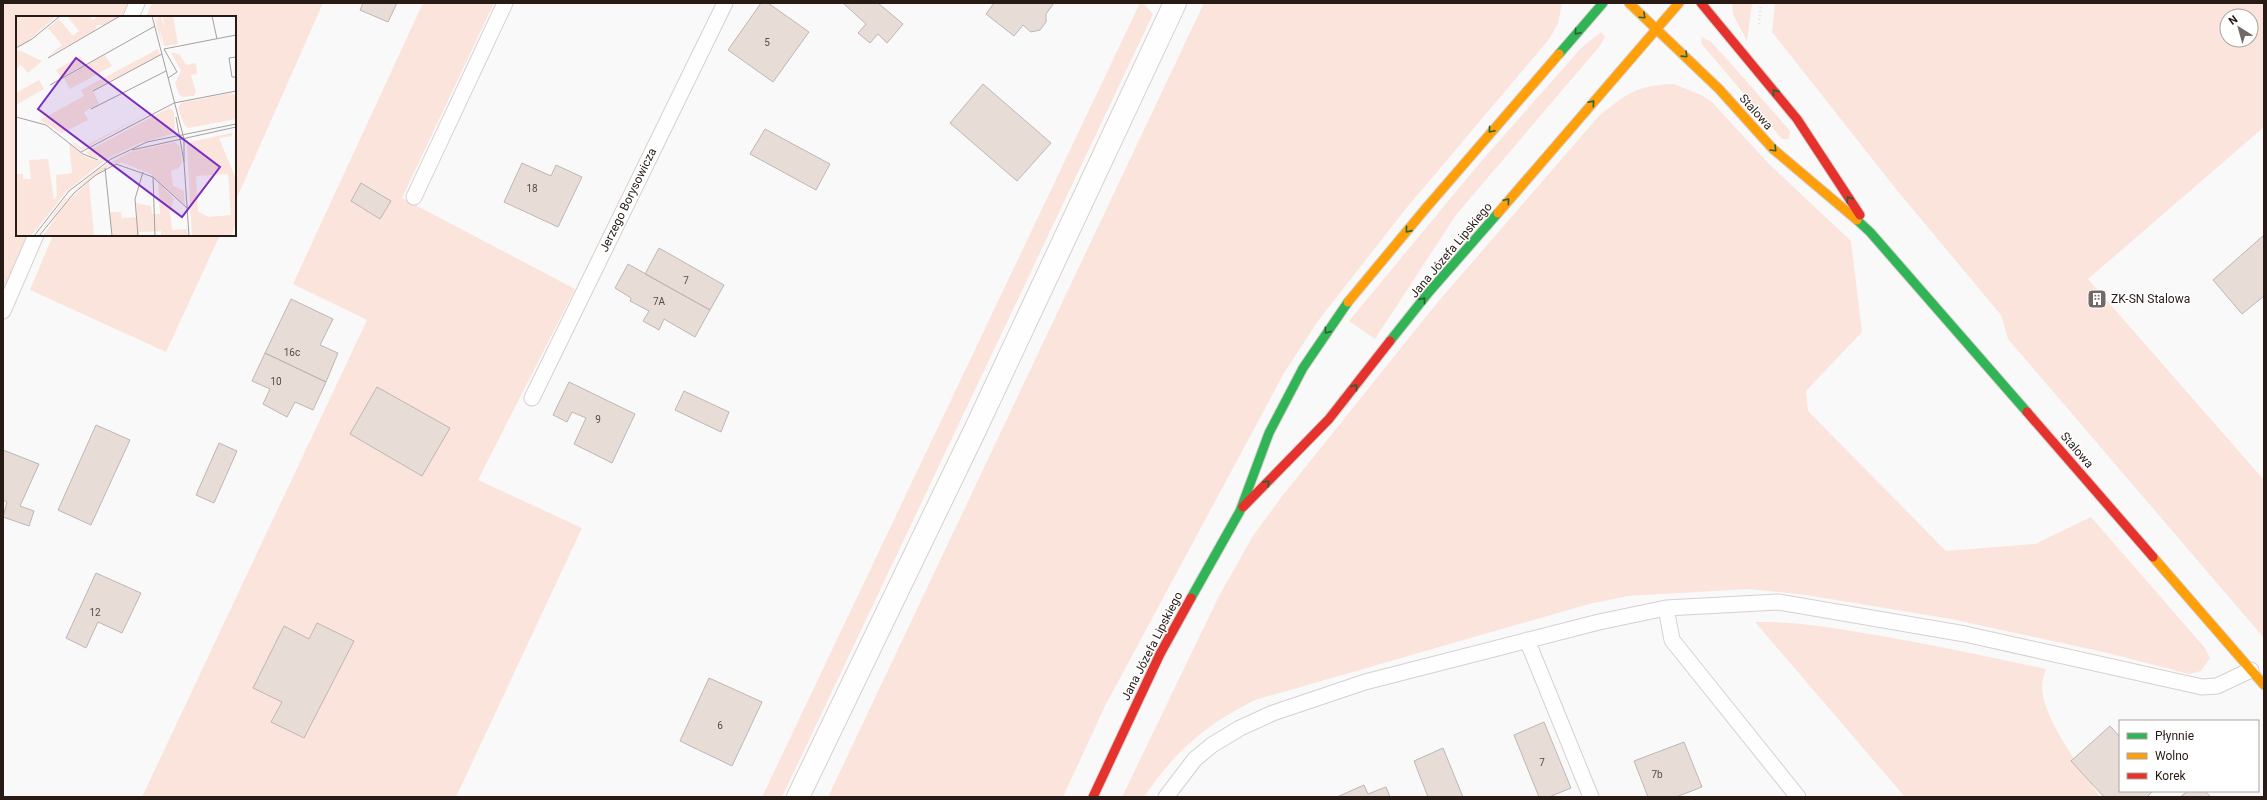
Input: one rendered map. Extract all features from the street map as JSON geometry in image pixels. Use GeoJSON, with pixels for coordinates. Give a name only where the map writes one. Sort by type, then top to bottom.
{"type":"FeatureCollection","features":[{"type":"Feature","properties":{"kind":"main road","name":"Jana Józefa Lipskiego"},"geometry":{"type":"LineString","coordinates":[[1093,797],[1160,654],[1240,511],[1269,433],[1303,368],[1323,337],[1426,208],[1603,3]]}},
{"type":"Feature","properties":{"kind":"main road","name":"Stalowa"},"geometry":{"type":"LineString","coordinates":[[1629,3],[1719,89],[1773,149],[1870,232]]}},
{"type":"Feature","properties":{"kind":"main road","name":"Jana Józefa Lipskiego"},"geometry":{"type":"LineString","coordinates":[[1240,511],[1329,419],[1429,292],[1656,28],[1680,3]]}},
{"type":"Feature","properties":{"kind":"main road","name":"Stalowa"},"geometry":{"type":"LineString","coordinates":[[1701,3],[1797,119],[1870,232],[2264,685]]}},
{"type":"Feature","properties":{"kind":"street"},"geometry":{"type":"LineString","coordinates":[[798,797],[976,428],[1175,3]]}},
{"type":"Feature","properties":{"kind":"lane"},"geometry":{"type":"LineString","coordinates":[[132,16],[138,3]]}},
{"type":"Feature","properties":{"kind":"lane"},"geometry":{"type":"LineString","coordinates":[[414,197],[505,3]]}},
{"type":"Feature","properties":{"kind":"lane","name":"Jerzego Borysowicza"},"geometry":{"type":"LineString","coordinates":[[532,398],[725,3]]}},
{"type":"Feature","properties":{"kind":"lane"},"geometry":{"type":"LineString","coordinates":[[3,311],[36,236]]}},
{"type":"Feature","properties":{"kind":"lane"},"geometry":{"type":"LineString","coordinates":[[1166,797],[1195,759],[1212,745],[1240,728],[1273,713],[1365,682],[1599,622],[1666,608],[1778,602],[1965,634],[2202,687],[2217,686],[2251,670]]}},
{"type":"Feature","properties":{"kind":"lane"},"geometry":{"type":"LineString","coordinates":[[1666,608],[1672,640],[1798,797]]}},
{"type":"Feature","properties":{"kind":"lane"},"geometry":{"type":"LineString","coordinates":[[1528,640],[1591,797]]}},
{"type":"Feature","properties":{"kind":"shaded area"},"geometry":{"type":"Polygon","coordinates":[[[3,3],[129,3],[123,16],[16,16],[16,236],[28,236],[3,292],[3,3]]]}},
{"type":"Feature","properties":{"kind":"shaded area"},"geometry":{"type":"Polygon","coordinates":[[[152,3],[323,3],[236,200],[236,16],[146,16],[152,3]]]}},
{"type":"Feature","properties":{"kind":"shaded area"},"geometry":{"type":"Polygon","coordinates":[[[423,3],[494,3],[402,198],[575,289],[478,480],[582,528],[456,797],[142,797],[367,320],[293,284],[423,3]]]}},
{"type":"Feature","properties":{"kind":"shaded area"},"geometry":{"type":"Polygon","coordinates":[[[1140,3],[1143,3],[1153,14],[782,797],[762,797],[1140,3]]]}},
{"type":"Feature","properties":{"kind":"shaded area"},"geometry":{"type":"Polygon","coordinates":[[[1204,3],[1562,3],[1558,23],[1550,38],[1404,211],[1318,321],[1284,373],[1105,706],[1063,797],[828,797],[1204,3]]]}},
{"type":"Feature","properties":{"kind":"shaded area"},"geometry":{"type":"Polygon","coordinates":[[[1732,3],[1752,3],[1747,41],[1733,14],[1732,3]]]}},
{"type":"Feature","properties":{"kind":"shaded area"},"geometry":{"type":"Polygon","coordinates":[[[1775,3],[2264,3],[2264,127],[2088,279],[2264,480],[2264,638],[2008,339],[2001,315],[1896,189],[1772,32],[1775,3]]]}},
{"type":"Feature","properties":{"kind":"shaded area"},"geometry":{"type":"Polygon","coordinates":[[[1601,32],[1605,37],[1599,47],[1456,215],[1375,339],[1349,321],[1478,165],[1582,47],[1601,32]]]}},
{"type":"Feature","properties":{"kind":"shaded area"},"geometry":{"type":"Polygon","coordinates":[[[1702,37],[1711,42],[1726,58],[1790,131],[1789,139],[1782,139],[1701,43],[1702,37]]]}},
{"type":"Feature","properties":{"kind":"shaded area"},"geometry":{"type":"Polygon","coordinates":[[[1674,84],[1701,95],[1712,102],[1768,163],[1851,241],[1862,332],[1806,391],[1808,411],[1946,551],[2035,544],[2091,517],[2205,648],[2210,658],[2201,671],[2189,674],[2108,653],[1951,619],[1806,595],[1748,589],[1628,596],[1589,604],[1255,700],[1221,719],[1192,741],[1167,766],[1144,797],[1122,797],[1219,596],[1253,536],[1283,495],[1437,303],[1598,117],[1616,102],[1633,92],[1650,86],[1674,84]]]}},
{"type":"Feature","properties":{"kind":"shaded area"},"geometry":{"type":"Polygon","coordinates":[[[53,236],[220,236],[166,352],[30,290],[53,236]]]}},
{"type":"Feature","properties":{"kind":"shaded area"},"geometry":{"type":"Polygon","coordinates":[[[1755,622],[1796,623],[1850,631],[1932,645],[2046,669],[2042,687],[2044,700],[2049,714],[2074,759],[2100,797],[1905,797],[1755,622]]]}},
{"type":"Feature","properties":{"kind":"building"},"geometry":{"type":"Polygon","coordinates":[[[363,3],[397,3],[388,22],[360,10],[363,3]]]}},
{"type":"Feature","properties":{"kind":"building"},"geometry":{"type":"Polygon","coordinates":[[[761,3],[768,3],[809,32],[773,82],[728,50],[761,3]]]}},
{"type":"Feature","properties":{"kind":"building"},"geometry":{"type":"Polygon","coordinates":[[[843,3],[878,3],[903,24],[887,43],[878,34],[870,43],[858,33],[866,24],[843,3]]]}},
{"type":"Feature","properties":{"kind":"building"},"geometry":{"type":"Polygon","coordinates":[[[994,3],[1054,3],[1046,14],[1046,22],[1040,30],[1031,32],[1023,25],[1014,36],[986,14],[994,3]]]}},
{"type":"Feature","properties":{"kind":"building"},"geometry":{"type":"Polygon","coordinates":[[[983,84],[1051,143],[1017,181],[950,123],[983,84]]]}},
{"type":"Feature","properties":{"kind":"building"},"geometry":{"type":"Polygon","coordinates":[[[765,129],[830,164],[816,190],[750,154],[765,129]]]}},
{"type":"Feature","properties":{"kind":"building"},"geometry":{"type":"Polygon","coordinates":[[[522,163],[551,176],[556,165],[582,177],[558,227],[504,202],[522,163]]]}},
{"type":"Feature","properties":{"kind":"building"},"geometry":{"type":"Polygon","coordinates":[[[361,183],[391,201],[380,219],[351,201],[361,183]]]}},
{"type":"Feature","properties":{"kind":"building"},"geometry":{"type":"Polygon","coordinates":[[[2264,235],[2264,296],[2242,314],[2213,280],[2264,235]]]}},
{"type":"Feature","properties":{"kind":"building"},"geometry":{"type":"Polygon","coordinates":[[[659,248],[724,285],[710,310],[645,274],[659,248]]]}},
{"type":"Feature","properties":{"kind":"building"},"geometry":{"type":"Polygon","coordinates":[[[628,264],[710,310],[695,337],[664,319],[659,330],[643,321],[649,311],[630,301],[631,298],[615,288],[628,264]]]}},
{"type":"Feature","properties":{"kind":"building","name":"ZK-SN Stalowa"},"geometry":{"type":"Polygon","coordinates":[[[2095,292],[2105,303],[2100,307],[2090,296],[2095,292]]]}},
{"type":"Feature","properties":{"kind":"building"},"geometry":{"type":"Polygon","coordinates":[[[291,299],[333,319],[320,345],[338,353],[326,382],[265,353],[291,299]]]}},
{"type":"Feature","properties":{"kind":"building"},"geometry":{"type":"Polygon","coordinates":[[[265,353],[326,382],[313,410],[295,402],[287,417],[263,404],[270,389],[252,381],[265,353]]]}},
{"type":"Feature","properties":{"kind":"building"},"geometry":{"type":"Polygon","coordinates":[[[569,382],[635,414],[612,463],[574,444],[586,418],[572,412],[567,422],[553,415],[569,382]]]}},
{"type":"Feature","properties":{"kind":"building"},"geometry":{"type":"Polygon","coordinates":[[[377,387],[450,428],[422,476],[350,434],[377,387]]]}},
{"type":"Feature","properties":{"kind":"building"},"geometry":{"type":"Polygon","coordinates":[[[684,391],[729,412],[721,432],[675,410],[684,391]]]}},
{"type":"Feature","properties":{"kind":"building"},"geometry":{"type":"Polygon","coordinates":[[[96,425],[130,440],[91,525],[58,510],[96,425]]]}},
{"type":"Feature","properties":{"kind":"building"},"geometry":{"type":"Polygon","coordinates":[[[219,443],[237,451],[214,503],[196,495],[219,443]]]}},
{"type":"Feature","properties":{"kind":"building"},"geometry":{"type":"Polygon","coordinates":[[[3,450],[39,464],[20,506],[34,511],[29,526],[3,517],[7,502],[3,500],[3,450]]]}},
{"type":"Feature","properties":{"kind":"building"},"geometry":{"type":"Polygon","coordinates":[[[96,573],[141,593],[122,633],[98,622],[86,648],[66,638],[96,573]]]}},
{"type":"Feature","properties":{"kind":"building"},"geometry":{"type":"Polygon","coordinates":[[[317,623],[354,641],[304,738],[271,722],[282,702],[253,688],[284,626],[309,639],[317,623]]]}},
{"type":"Feature","properties":{"kind":"building"},"geometry":{"type":"Polygon","coordinates":[[[709,678],[762,702],[732,766],[680,741],[709,678]]]}},
{"type":"Feature","properties":{"kind":"building"},"geometry":{"type":"Polygon","coordinates":[[[1544,722],[1571,788],[1549,797],[1539,797],[1514,735],[1544,722]]]}},
{"type":"Feature","properties":{"kind":"building"},"geometry":{"type":"Polygon","coordinates":[[[2110,726],[2119,736],[2119,792],[2152,792],[2147,797],[2104,797],[2071,761],[2110,726]]]}},
{"type":"Feature","properties":{"kind":"building"},"geometry":{"type":"Polygon","coordinates":[[[1684,742],[1702,787],[1676,797],[1648,797],[1634,761],[1684,742]]]}},
{"type":"Feature","properties":{"kind":"building"},"geometry":{"type":"Polygon","coordinates":[[[1443,748],[1463,797],[1428,797],[1414,761],[1443,748]]]}},
{"type":"Feature","properties":{"kind":"building"},"geometry":{"type":"Polygon","coordinates":[[[1364,785],[1368,794],[1386,787],[1390,797],[1337,797],[1364,785]]]}},
{"type":"Feature","properties":{"kind":"building"},"geometry":{"type":"Polygon","coordinates":[[[2187,792],[2206,792],[2211,797],[2180,797],[2187,792]]]}},
{"type":"Feature","properties":{"kind":"traffic: fast"},"geometry":{"type":"LineString","coordinates":[[1559,54],[1603,3]]}},
{"type":"Feature","properties":{"kind":"traffic: fast"},"geometry":{"type":"LineString","coordinates":[[1390,341],[1429,292],[1498,213]]}},
{"type":"Feature","properties":{"kind":"traffic: fast"},"geometry":{"type":"LineString","coordinates":[[1857,220],[1870,232],[2027,412]]}},
{"type":"Feature","properties":{"kind":"traffic: fast"},"geometry":{"type":"LineString","coordinates":[[1191,598],[1240,511],[1269,433],[1303,368],[1348,302]]}},
{"type":"Feature","properties":{"kind":"traffic: slow"},"geometry":{"type":"LineString","coordinates":[[1629,3],[1719,89],[1773,149],[1857,220]]}},
{"type":"Feature","properties":{"kind":"traffic: slow"},"geometry":{"type":"LineString","coordinates":[[1498,213],[1679,3]]}},
{"type":"Feature","properties":{"kind":"traffic: slow"},"geometry":{"type":"LineString","coordinates":[[1348,302],[1426,208],[1559,54]]}},
{"type":"Feature","properties":{"kind":"traffic: slow"},"geometry":{"type":"LineString","coordinates":[[2153,557],[2264,685]]}},
{"type":"Feature","properties":{"kind":"traffic: jam"},"geometry":{"type":"LineString","coordinates":[[1701,3],[1797,119],[1860,215]]}},
{"type":"Feature","properties":{"kind":"traffic: jam"},"geometry":{"type":"LineString","coordinates":[[1243,507],[1329,419],[1390,341]]}},
{"type":"Feature","properties":{"kind":"traffic: jam"},"geometry":{"type":"LineString","coordinates":[[2027,412],[2153,557]]}},
{"type":"Feature","properties":{"kind":"traffic: jam"},"geometry":{"type":"LineString","coordinates":[[1093,797],[1160,654],[1191,598]]}},
{"type":"Feature","properties":{"kind":"place","name":"ZK-SN Stalowa"},"geometry":{"type":"Point","coordinates":[2097,299]}}]}
